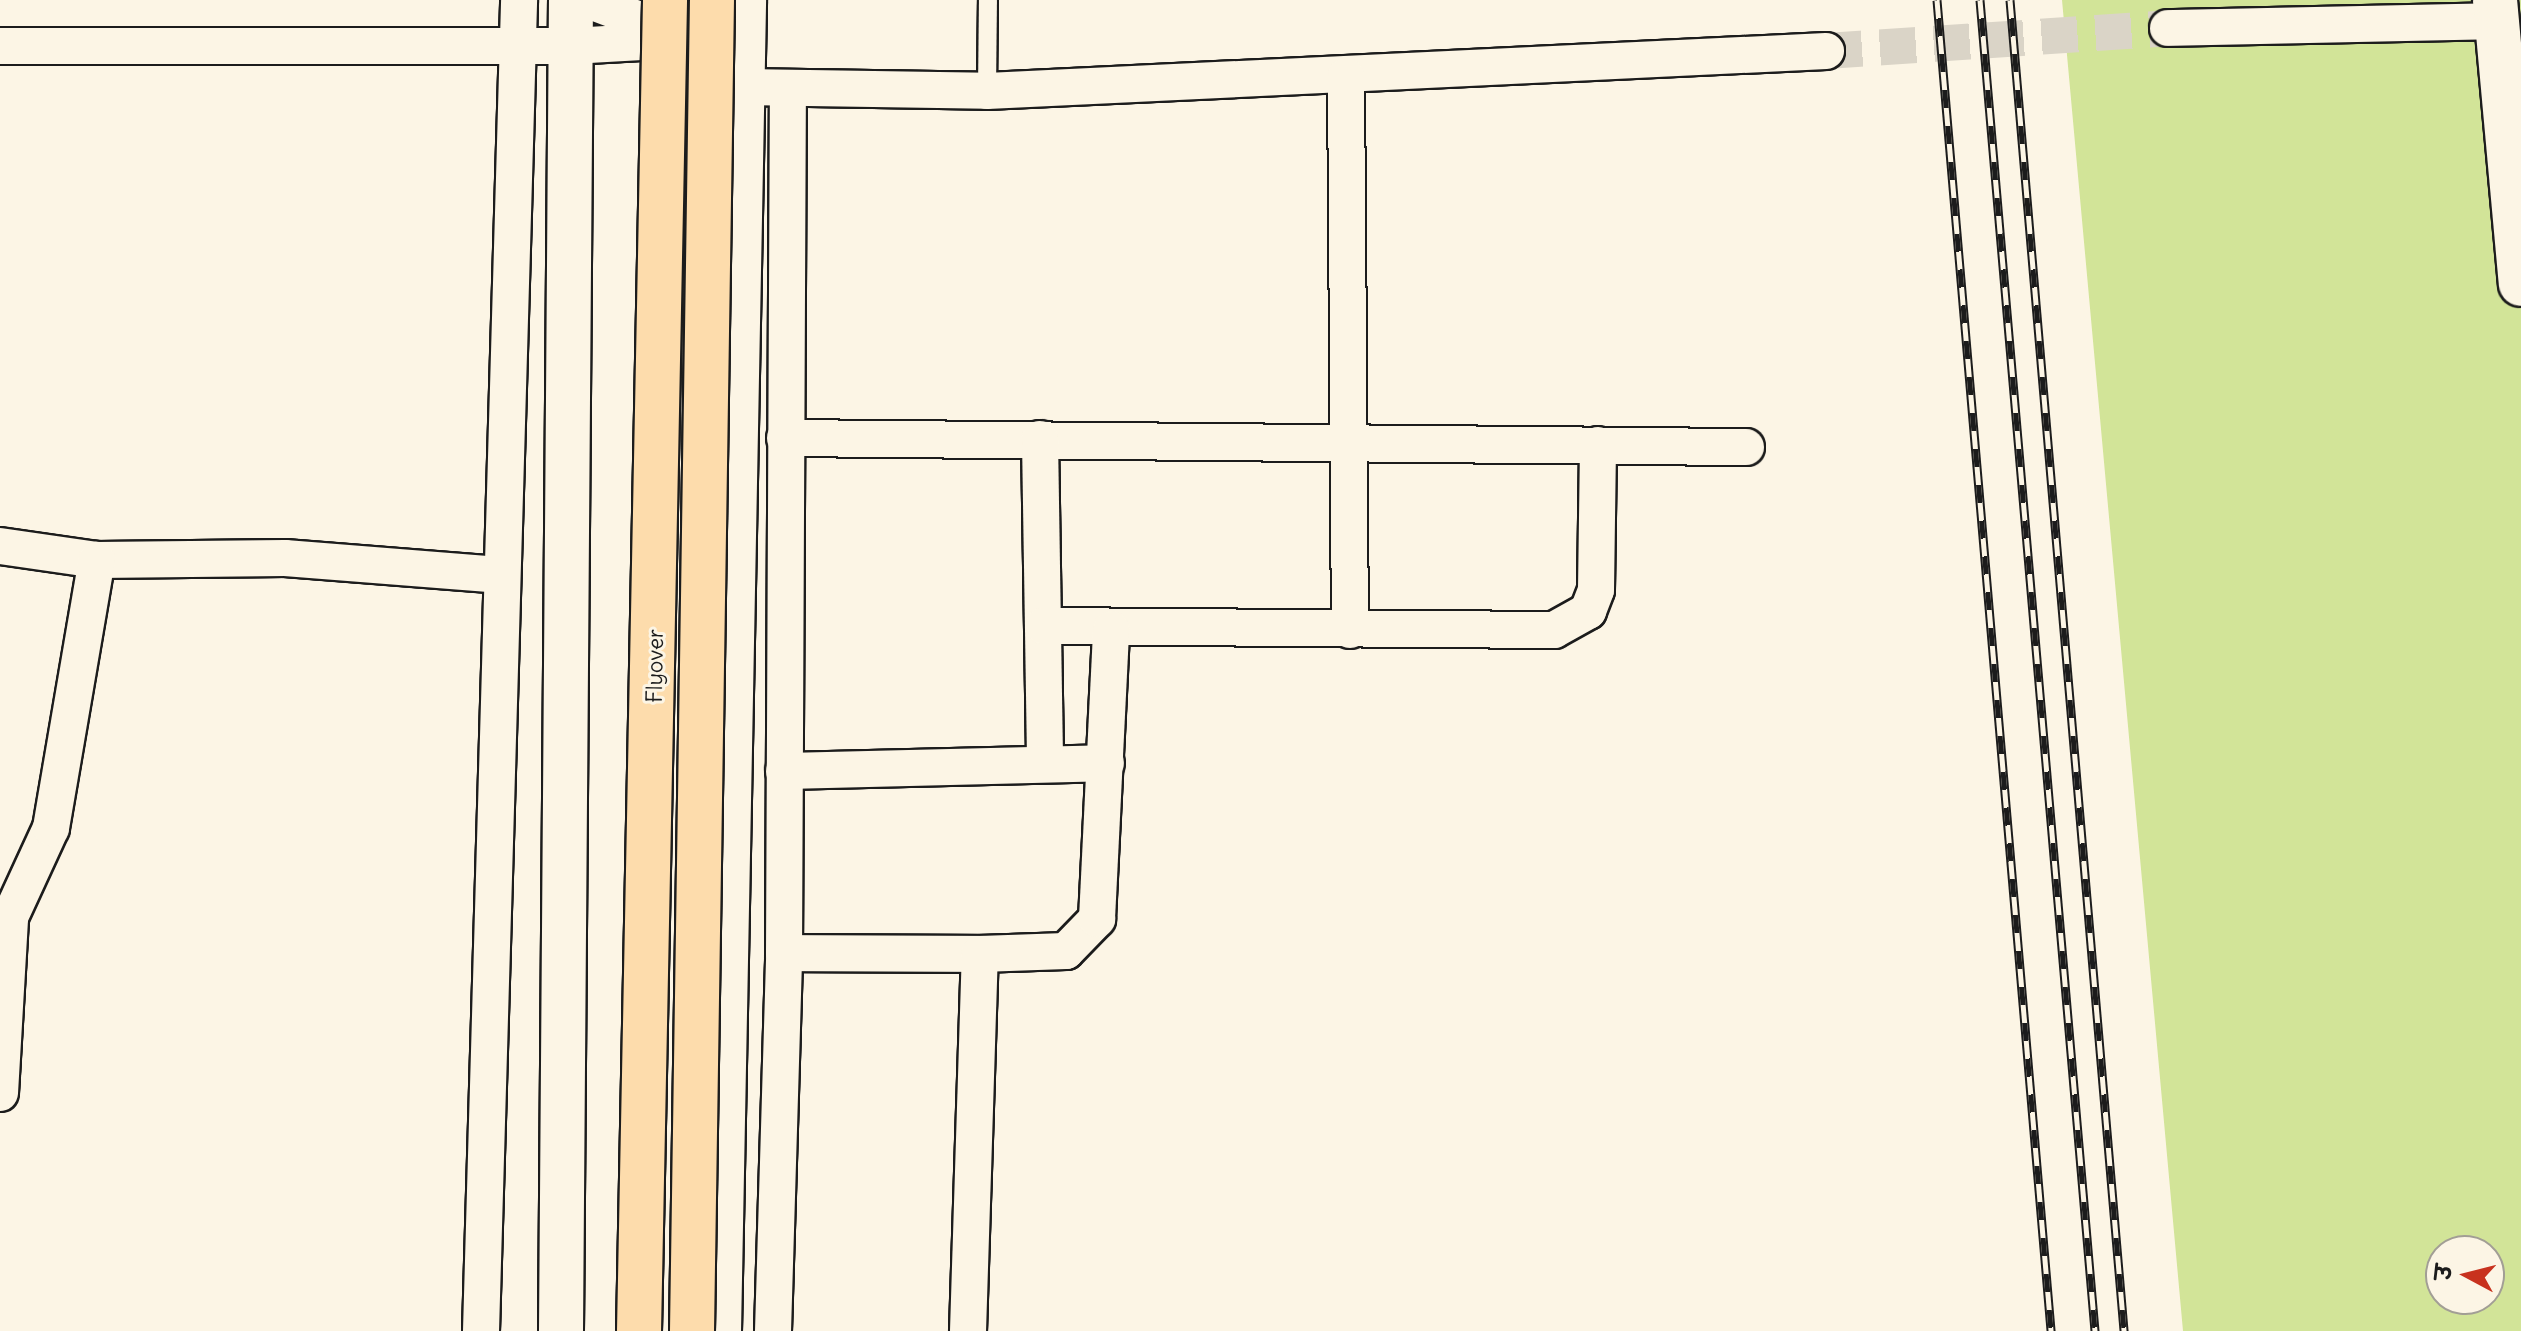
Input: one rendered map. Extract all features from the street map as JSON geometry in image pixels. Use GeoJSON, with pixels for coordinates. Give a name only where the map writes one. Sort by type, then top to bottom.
{"type":"FeatureCollection","features":[{"type":"Feature","properties":{"kind":"highway","name":"Flyover"},"geometry":{"type":"LineString","coordinates":[[639,1331],[665,0]]}},
{"type":"Feature","properties":{"kind":"highway","name":"Flyover"},"geometry":{"type":"LineString","coordinates":[[692,1331],[712,0]]}},
{"type":"Feature","properties":{"kind":"street"},"geometry":{"type":"LineString","coordinates":[[481,1331],[500,575],[519,0]]}},
{"type":"Feature","properties":{"kind":"street"},"geometry":{"type":"LineString","coordinates":[[561,1331],[571,0]]}},
{"type":"Feature","properties":{"kind":"street"},"geometry":{"type":"LineString","coordinates":[[587,0],[691,39],[743,87],[987,91],[1826,51]]}},
{"type":"Feature","properties":{"kind":"street"},"geometry":{"type":"LineString","coordinates":[[719,1331],[744,0]]}},
{"type":"Feature","properties":{"kind":"street"},"geometry":{"type":"LineString","coordinates":[[2168,28],[2496,10],[2512,92],[2521,284]]}},
{"type":"Feature","properties":{"kind":"street"},"geometry":{"type":"LineString","coordinates":[[0,46],[571,46],[691,39]]}},
{"type":"Feature","properties":{"kind":"street"},"geometry":{"type":"LineString","coordinates":[[1346,76],[1350,630]]}},
{"type":"Feature","properties":{"kind":"street"},"geometry":{"type":"LineString","coordinates":[[773,1331],[784,953],[788,88]]}},
{"type":"Feature","properties":{"kind":"street"},"geometry":{"type":"LineString","coordinates":[[785,438],[1746,447]]}},
{"type":"Feature","properties":{"kind":"street"},"geometry":{"type":"LineString","coordinates":[[1040,439],[1045,763]]}},
{"type":"Feature","properties":{"kind":"street"},"geometry":{"type":"LineString","coordinates":[[1043,626],[1111,629],[1554,630],[1588,611],[1596,590],[1598,445]]}},
{"type":"Feature","properties":{"kind":"street"},"geometry":{"type":"LineString","coordinates":[[0,546],[97,560],[285,558],[500,575]]}},
{"type":"Feature","properties":{"kind":"street"},"geometry":{"type":"LineString","coordinates":[[0,1093],[10,917],[51,828],[97,560]]}},
{"type":"Feature","properties":{"kind":"street"},"geometry":{"type":"LineString","coordinates":[[784,953],[1066,951],[1097,919],[1111,629]]}},
{"type":"Feature","properties":{"kind":"street"},"geometry":{"type":"LineString","coordinates":[[784,771],[1106,763]]}},
{"type":"Feature","properties":{"kind":"street"},"geometry":{"type":"LineString","coordinates":[[968,1331],[980,954]]}},
{"type":"Feature","properties":{"kind":"lane"},"geometry":{"type":"LineString","coordinates":[[987,91],[988,0]]}},
{"type":"Feature","properties":{"kind":"green space"},"geometry":{"type":"Polygon","coordinates":[[[2062,0],[2521,0],[2521,1331],[2183,1331],[2062,0]]]}},
{"type":"Feature","properties":{"kind":"tunnel"},"geometry":{"type":"LineString","coordinates":[[1826,51],[2168,28]]}},
{"type":"Feature","properties":{"kind":"railway"},"geometry":{"type":"LineString","coordinates":[[1937,0],[2051,1331]]}},
{"type":"Feature","properties":{"kind":"railway"},"geometry":{"type":"LineString","coordinates":[[1980,0],[2095,1331]]}},
{"type":"Feature","properties":{"kind":"railway"},"geometry":{"type":"LineString","coordinates":[[2010,0],[2124,1331]]}}]}
